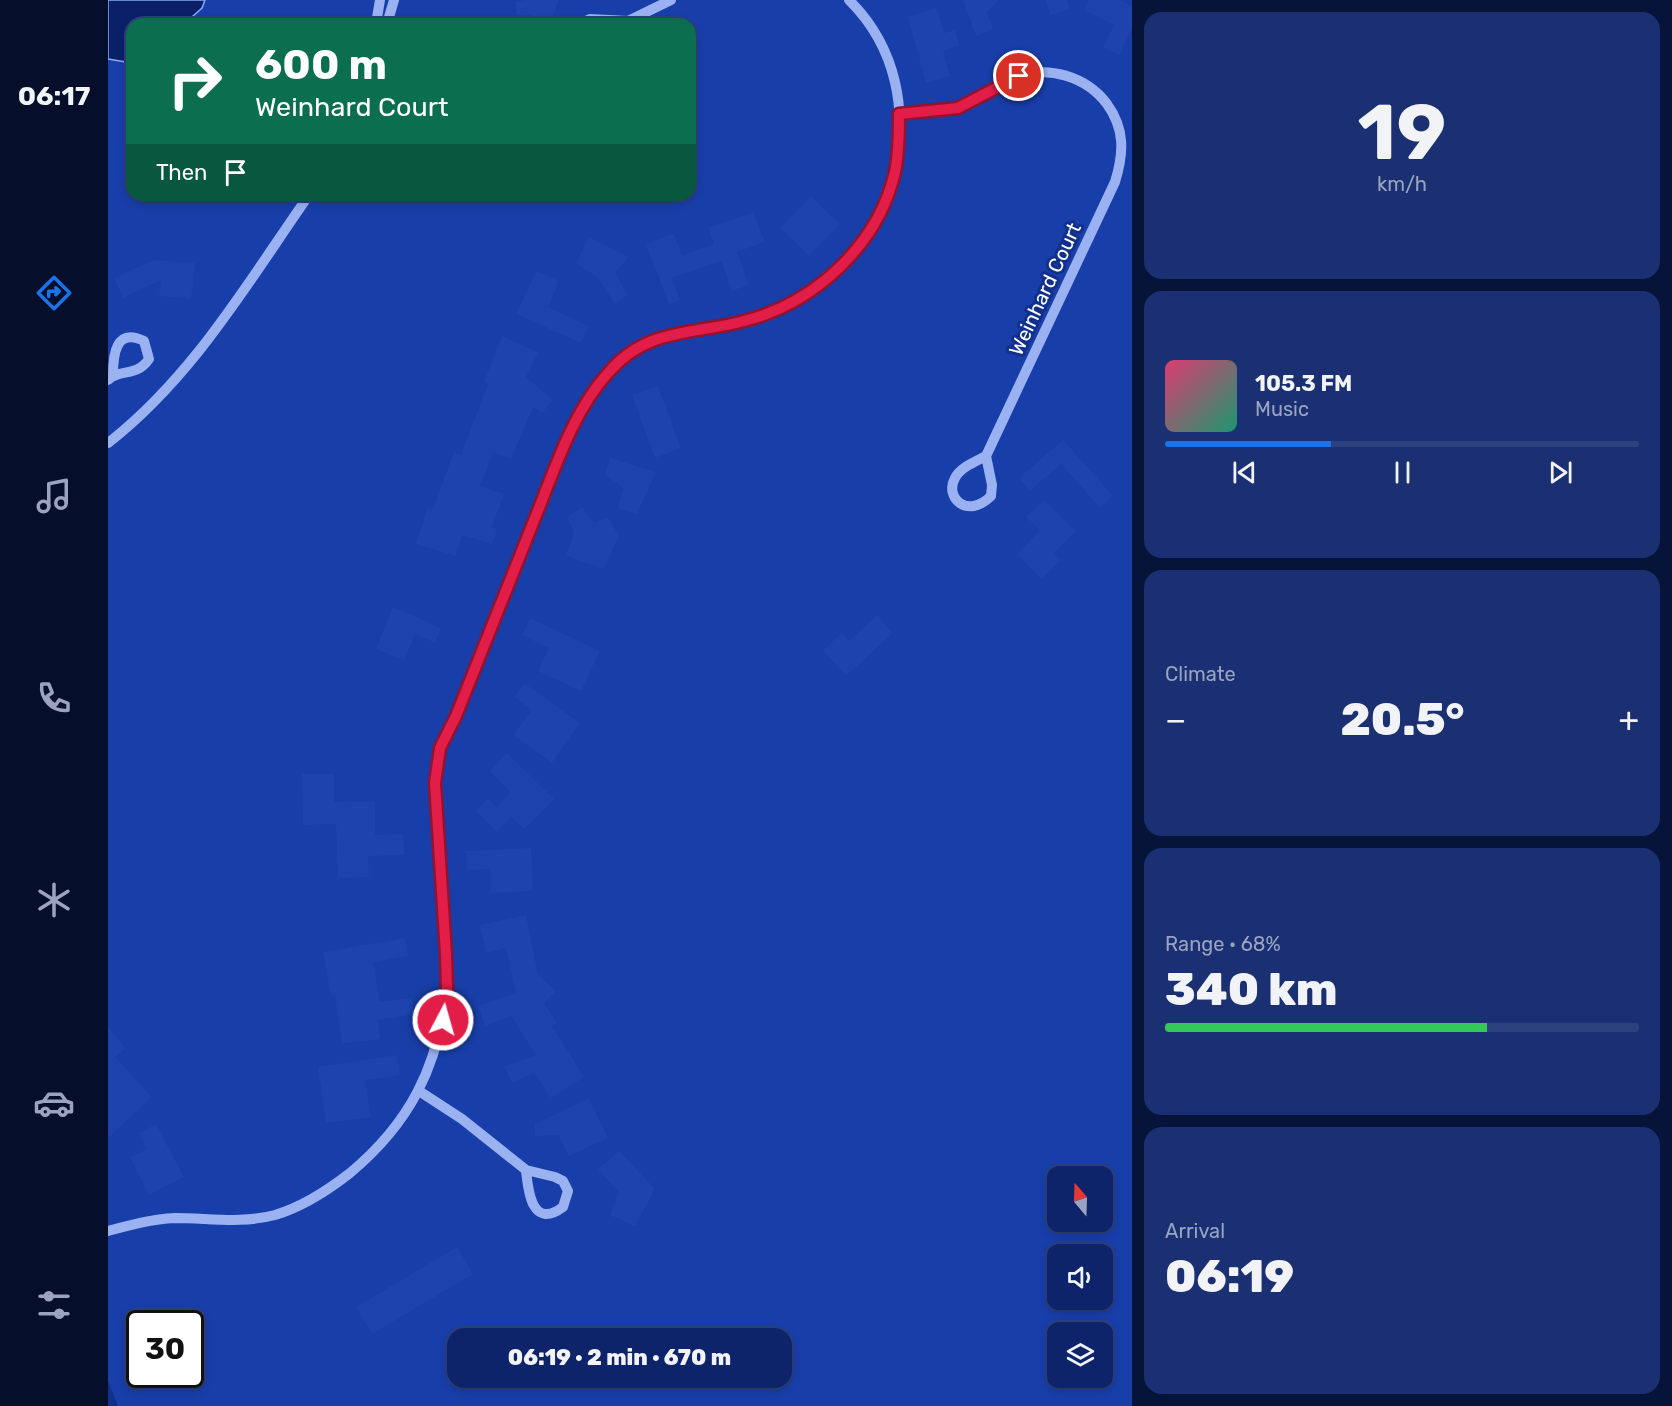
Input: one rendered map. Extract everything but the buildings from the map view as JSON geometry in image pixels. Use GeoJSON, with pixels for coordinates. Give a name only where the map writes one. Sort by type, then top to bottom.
{"type":"FeatureCollection","features":[{"type":"Feature","properties":{"kind":"street"},"geometry":{"type":"LineString","coordinates":[[377,18],[380,0]]}},
{"type":"Feature","properties":{"kind":"street"},"geometry":{"type":"LineString","coordinates":[[389,18],[394,0]]}},
{"type":"Feature","properties":{"kind":"street"},"geometry":{"type":"LineString","coordinates":[[637,18],[671,0]]}},
{"type":"Feature","properties":{"kind":"street"},"geometry":{"type":"LineString","coordinates":[[108,1231],[174,1218],[240,1220],[275,1215],[313,1199],[383,1144],[419,1091],[441,1029],[447,989],[435,783],[440,748],[579,416],[593,390],[610,370],[653,340],[678,331],[743,322],[777,311],[800,298],[839,267],[872,228],[885,202],[899,148],[899,114],[892,75],[878,37],[849,0]]}},
{"type":"Feature","properties":{"kind":"street","name":"Weinhard Court"},"geometry":{"type":"LineString","coordinates":[[899,114],[958,108],[1019,76],[1057,73],[1078,80],[1103,99],[1127,133],[1115,182],[986,456]]}},
{"type":"Feature","properties":{"kind":"street"},"geometry":{"type":"LineString","coordinates":[[108,443],[165,394],[204,345],[305,201]]}},
{"type":"Feature","properties":{"kind":"street"},"geometry":{"type":"LineString","coordinates":[[986,456],[992,485],[991,496],[975,507],[966,507],[958,502],[953,492],[953,481],[960,472],[986,456]]}},
{"type":"Feature","properties":{"kind":"street"},"geometry":{"type":"LineString","coordinates":[[419,1091],[462,1119],[526,1170],[563,1181],[568,1191],[563,1207],[550,1214],[543,1214],[534,1208],[529,1196],[526,1170]]}},
{"type":"Feature","properties":{"kind":"shaded area"},"geometry":{"type":"Polygon","coordinates":[[[108,0],[1132,0],[1132,1406],[118,1406],[108,1381],[108,0]]]}},
{"type":"Feature","properties":{"kind":"shaded area"},"geometry":{"type":"Polygon","coordinates":[[[108,0],[205,0],[202,8],[191,18],[126,18],[126,62],[108,59],[108,0]]]}},
{"type":"Feature","properties":{"kind":"route"},"geometry":{"type":"LineString","coordinates":[[443,1020],[447,989],[446,954],[435,783],[440,748],[456,716],[561,454],[593,390],[610,370],[653,340],[678,331],[743,322],[777,311],[820,284],[858,246],[872,228],[885,202],[895,174],[899,148],[899,114],[958,108],[985,96],[1019,76]]}}]}
